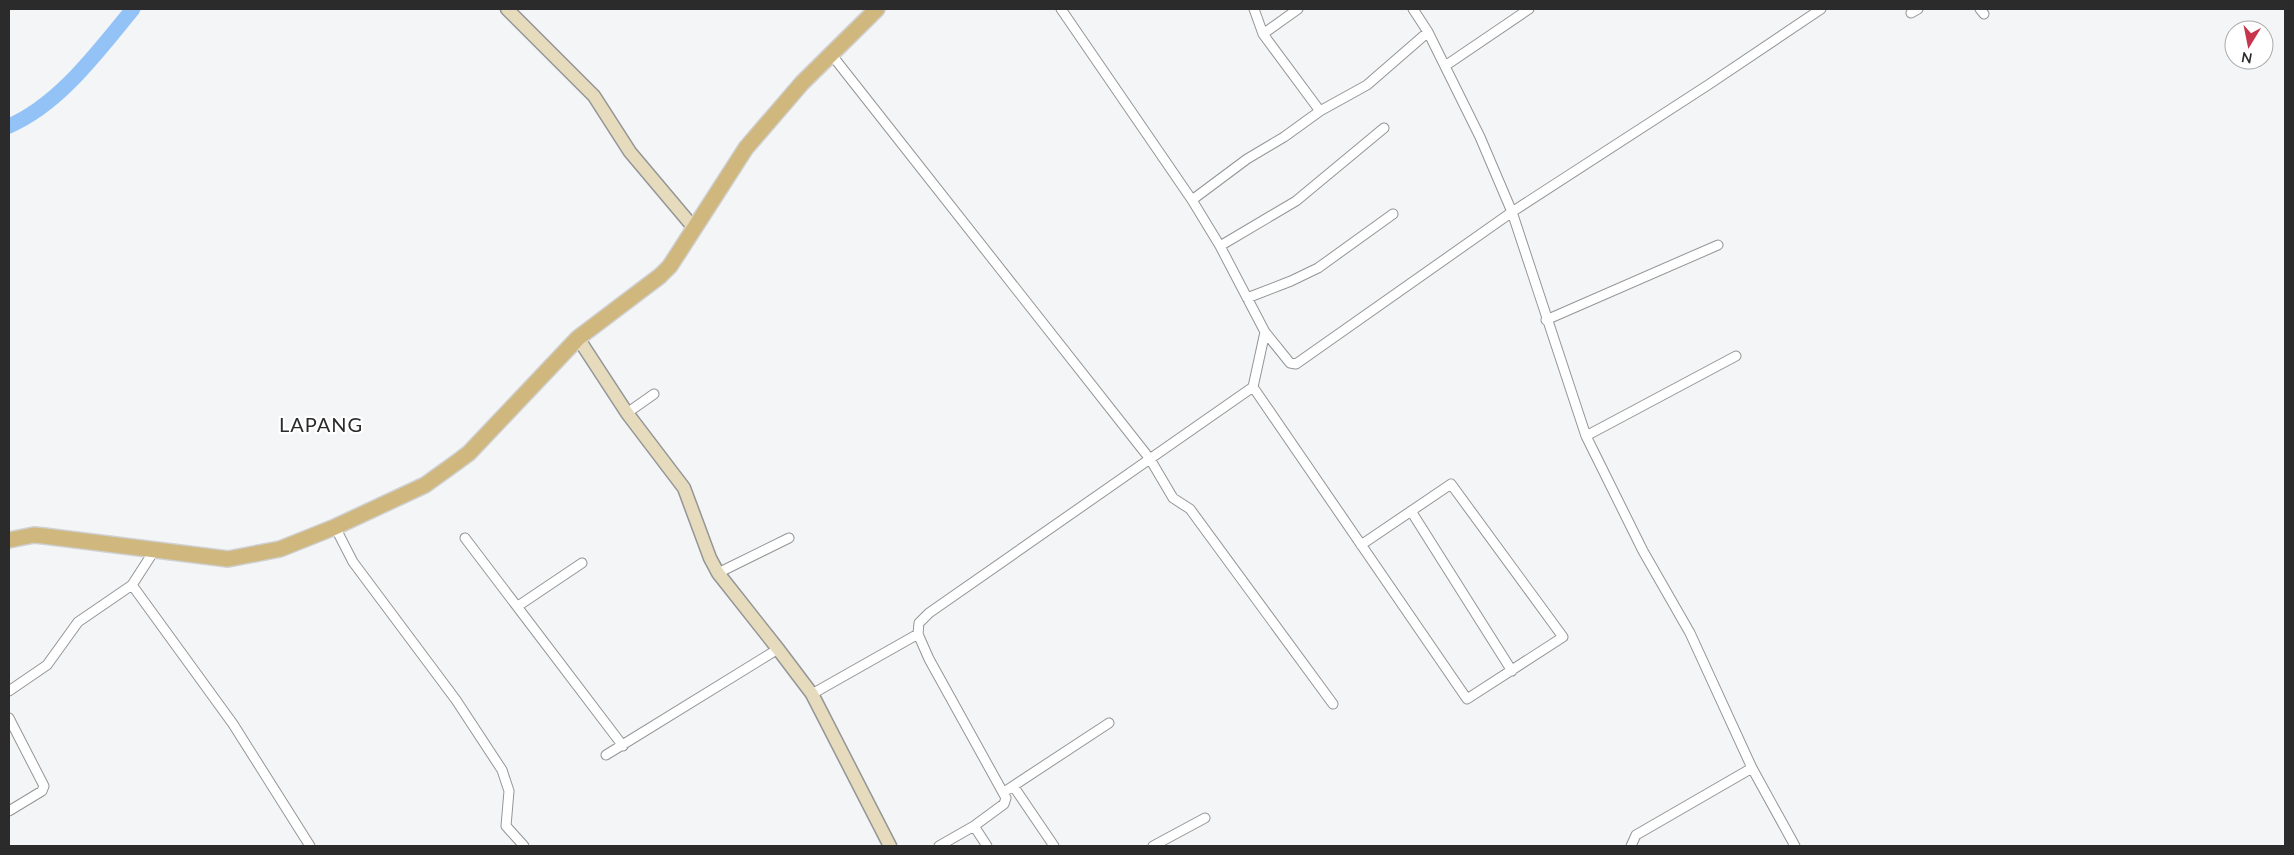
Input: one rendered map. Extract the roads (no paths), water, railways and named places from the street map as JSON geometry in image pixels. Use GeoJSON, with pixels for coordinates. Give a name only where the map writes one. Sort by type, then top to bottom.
{"type":"FeatureCollection","features":[{"type":"Feature","properties":{"kind":"main road"},"geometry":{"type":"LineString","coordinates":[[9,540],[34,535],[228,559],[280,549],[335,527],[425,485],[468,453],[578,338],[660,276],[670,266],[746,148],[802,83],[877,9]]}},
{"type":"Feature","properties":{"kind":"street"},"geometry":{"type":"LineString","coordinates":[[507,9],[594,96],[630,152],[694,228]]}},
{"type":"Feature","properties":{"kind":"street"},"geometry":{"type":"LineString","coordinates":[[1061,9],[1192,200],[1220,246],[1265,332],[1290,364],[1296,364],[1512,212],[1708,85],[1820,9]]}},
{"type":"Feature","properties":{"kind":"street"},"geometry":{"type":"LineString","coordinates":[[1254,9],[1262,34],[1320,111]]}},
{"type":"Feature","properties":{"kind":"street"},"geometry":{"type":"LineString","coordinates":[[1262,34],[1298,9]]}},
{"type":"Feature","properties":{"kind":"street"},"geometry":{"type":"LineString","coordinates":[[1413,9],[1428,32],[1480,137],[1512,212],[1546,320],[1586,436],[1643,551],[1690,633],[1752,768],[1795,846]]}},
{"type":"Feature","properties":{"kind":"street"},"geometry":{"type":"LineString","coordinates":[[1445,66],[1529,9]]}},
{"type":"Feature","properties":{"kind":"street"},"geometry":{"type":"LineString","coordinates":[[1192,200],[1247,159],[1284,137],[1320,111],[1366,84],[1428,32]]}},
{"type":"Feature","properties":{"kind":"street"},"geometry":{"type":"LineString","coordinates":[[831,54],[1150,459],[1173,498],[1190,509],[1333,704]]}},
{"type":"Feature","properties":{"kind":"street"},"geometry":{"type":"LineString","coordinates":[[1220,246],[1266,221],[1296,201],[1384,128]]}},
{"type":"Feature","properties":{"kind":"street"},"geometry":{"type":"LineString","coordinates":[[1247,298],[1318,268],[1393,214]]}},
{"type":"Feature","properties":{"kind":"street"},"geometry":{"type":"LineString","coordinates":[[1546,320],[1718,245]]}},
{"type":"Feature","properties":{"kind":"street"},"geometry":{"type":"LineString","coordinates":[[939,846],[974,826],[1004,804],[1006,798],[929,659],[918,634],[919,623],[929,613],[1253,387],[1265,332]]}},
{"type":"Feature","properties":{"kind":"street"},"geometry":{"type":"LineString","coordinates":[[578,338],[627,413],[684,488],[710,558],[718,573],[812,694],[890,846]]}},
{"type":"Feature","properties":{"kind":"street"},"geometry":{"type":"LineString","coordinates":[[1586,436],[1736,356]]}},
{"type":"Feature","properties":{"kind":"street"},"geometry":{"type":"LineString","coordinates":[[1253,387],[1467,699],[1563,637],[1451,484],[1362,545]]}},
{"type":"Feature","properties":{"kind":"street"},"geometry":{"type":"LineString","coordinates":[[627,413],[654,394]]}},
{"type":"Feature","properties":{"kind":"street"},"geometry":{"type":"LineString","coordinates":[[1411,511],[1512,671]]}},
{"type":"Feature","properties":{"kind":"street"},"geometry":{"type":"LineString","coordinates":[[335,527],[353,562],[456,700],[502,770],[509,791],[506,826],[524,846]]}},
{"type":"Feature","properties":{"kind":"street"},"geometry":{"type":"LineString","coordinates":[[465,538],[623,746]]}},
{"type":"Feature","properties":{"kind":"street"},"geometry":{"type":"LineString","coordinates":[[718,573],[789,538]]}},
{"type":"Feature","properties":{"kind":"street"},"geometry":{"type":"LineString","coordinates":[[9,691],[47,665],[78,622],[132,585],[154,551]]}},
{"type":"Feature","properties":{"kind":"street"},"geometry":{"type":"LineString","coordinates":[[518,606],[582,563]]}},
{"type":"Feature","properties":{"kind":"street"},"geometry":{"type":"LineString","coordinates":[[132,585],[233,724],[310,846]]}},
{"type":"Feature","properties":{"kind":"street"},"geometry":{"type":"LineString","coordinates":[[812,694],[918,634]]}},
{"type":"Feature","properties":{"kind":"street"},"geometry":{"type":"LineString","coordinates":[[606,755],[778,649]]}},
{"type":"Feature","properties":{"kind":"street"},"geometry":{"type":"LineString","coordinates":[[9,718],[44,786],[42,791],[9,811]]}},
{"type":"Feature","properties":{"kind":"street"},"geometry":{"type":"LineString","coordinates":[[1004,792],[1109,723]]}},
{"type":"Feature","properties":{"kind":"street"},"geometry":{"type":"LineString","coordinates":[[1632,846],[1636,835],[1752,768]]}},
{"type":"Feature","properties":{"kind":"street"},"geometry":{"type":"LineString","coordinates":[[1014,787],[1054,846]]}},
{"type":"Feature","properties":{"kind":"street"},"geometry":{"type":"LineString","coordinates":[[1153,846],[1205,818]]}},
{"type":"Feature","properties":{"kind":"street"},"geometry":{"type":"LineString","coordinates":[[974,826],[987,846]]}},
{"type":"Feature","properties":{"kind":"waterway"},"geometry":{"type":"LineString","coordinates":[[9,126],[45,104],[77,75],[133,9]]}},
{"type":"Feature","properties":{"kind":"district","name":"LAPANG"},"geometry":{"type":"Point","coordinates":[321,424]}}]}
